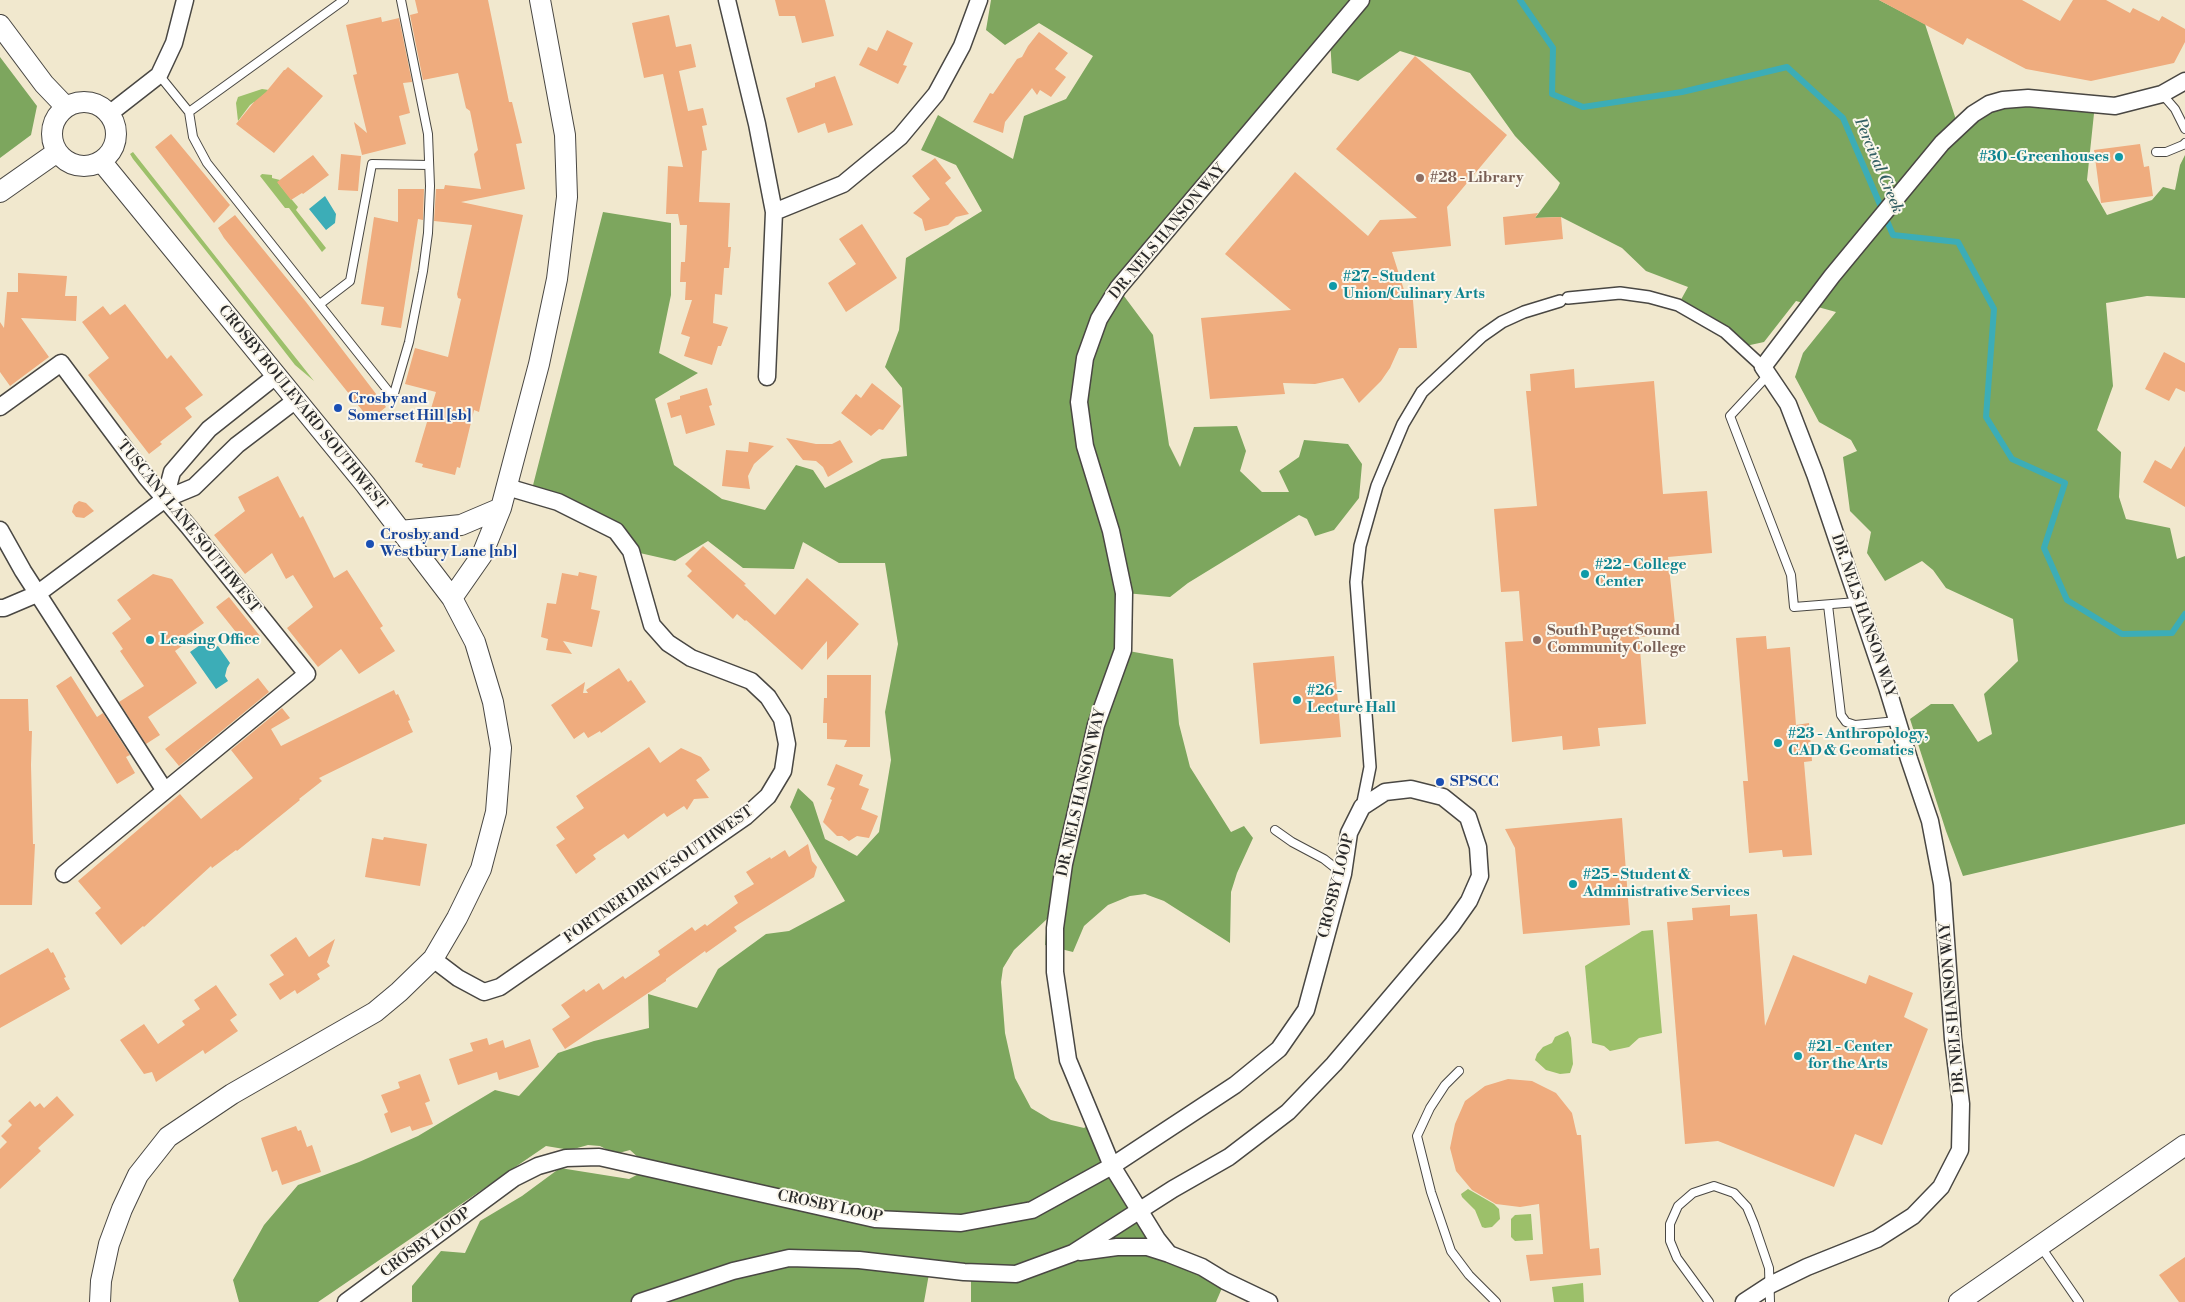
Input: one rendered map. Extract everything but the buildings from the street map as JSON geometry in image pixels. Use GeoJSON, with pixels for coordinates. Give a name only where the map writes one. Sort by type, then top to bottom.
{"type":"FeatureCollection","features":[{"type":"Feature","properties":{"kind":"street"},"geometry":{"type":"LineString","coordinates":[[109,114],[159,75],[174,43],[185,0]]}},
{"type":"Feature","properties":{"kind":"street"},"geometry":{"type":"LineString","coordinates":[[727,0],[757,124],[774,212],[767,377]]}},
{"type":"Feature","properties":{"kind":"street"},"geometry":{"type":"LineString","coordinates":[[774,212],[843,184],[900,137],[936,94],[962,46],[979,0]]}},
{"type":"Feature","properties":{"kind":"street","name":"DR. NELS HANSON WAY"},"geometry":{"type":"LineString","coordinates":[[1169,1254],[1157,1239],[1112,1166],[1068,1060],[1055,972],[1055,928],[1064,864],[1096,725],[1123,650],[1124,593],[1111,531],[1085,446],[1079,402],[1085,358],[1099,319],[1118,288],[1362,0]]}},
{"type":"Feature","properties":{"kind":"street"},"geometry":{"type":"LineString","coordinates":[[452,598],[482,554],[501,508],[539,364],[557,279],[567,197],[565,135],[545,1]]}},
{"type":"Feature","properties":{"kind":"street"},"geometry":{"type":"LineString","coordinates":[[0,25],[44,84],[66,107]]}},
{"type":"Feature","properties":{"kind":"street"},"geometry":{"type":"LineString","coordinates":[[1362,808],[1370,767],[1356,582],[1360,546],[1376,486],[1403,424],[1418,397],[1428,385],[1482,336],[1502,322],[1524,312],[1564,300],[1620,293],[1649,297],[1678,305],[1725,332],[1766,371],[1832,276],[1900,193],[1958,127],[1989,104],[2003,100],[2028,98],[2115,106],[2162,94],[2185,81]]}},
{"type":"Feature","properties":{"kind":"street"},"geometry":{"type":"LineString","coordinates":[[84,102],[102,108],[109,114],[114,123],[115,143],[110,153],[101,161],[91,165],[80,166],[69,163],[57,152],[52,136],[53,125],[58,114],[66,107],[84,102]]}},
{"type":"Feature","properties":{"kind":"street"},"geometry":{"type":"LineString","coordinates":[[0,192],[57,152]]}},
{"type":"Feature","properties":{"kind":"street","name":"CROSBY BOULEVARD SOUTHWEST"},"geometry":{"type":"LineString","coordinates":[[100,1302],[101,1281],[109,1244],[122,1209],[138,1176],[168,1137],[232,1094],[375,1012],[433,959],[457,918],[481,869],[496,812],[501,748],[493,702],[475,642],[452,598],[277,375],[101,161]]}},
{"type":"Feature","properties":{"kind":"street","name":"TUSCANY LANE SOUTHWEST"},"geometry":{"type":"LineString","coordinates":[[0,407],[61,363],[146,476],[306,674],[64,874]]}},
{"type":"Feature","properties":{"kind":"street","name":"DR. NELS HANSON WAY"},"geometry":{"type":"LineString","coordinates":[[1744,1302],[1770,1285],[1807,1267],[1877,1239],[1913,1216],[1941,1187],[1960,1150],[1961,1104],[1953,1040],[1942,884],[1930,821],[1812,465],[1788,404],[1766,371]]}},
{"type":"Feature","properties":{"kind":"street"},"geometry":{"type":"LineString","coordinates":[[165,500],[172,472],[209,429],[277,375]]}},
{"type":"Feature","properties":{"kind":"street"},"geometry":{"type":"LineString","coordinates":[[0,608],[37,594],[165,500],[194,487],[237,444],[296,400]]}},
{"type":"Feature","properties":{"kind":"street","name":"FORTNER DRIVE SOUTHWEST"},"geometry":{"type":"LineString","coordinates":[[433,959],[458,978],[484,992],[500,987],[745,817],[768,796],[783,771],[787,744],[782,720],[768,696],[751,681],[691,658],[668,643],[652,625],[631,551],[616,531],[558,502],[507,487]]}},
{"type":"Feature","properties":{"kind":"street"},"geometry":{"type":"LineString","coordinates":[[400,531],[461,525],[501,508]]}},
{"type":"Feature","properties":{"kind":"street"},"geometry":{"type":"LineString","coordinates":[[0,530],[37,594],[165,791]]}},
{"type":"Feature","properties":{"kind":"street","name":"CROSBY LOOP"},"geometry":{"type":"LineString","coordinates":[[358,1299],[514,1178],[538,1166],[566,1158],[599,1157],[875,1219],[961,1223],[1032,1210],[1112,1166],[1235,1085],[1279,1049],[1306,1010],[1343,874],[1349,833],[1362,808],[1385,792],[1411,789],[1443,797],[1468,817],[1478,847],[1480,876],[1469,901],[1452,925],[1334,1064],[1288,1112],[1229,1157],[1173,1189],[1141,1212],[1073,1253],[1016,1274],[964,1272],[859,1260],[789,1258],[733,1271],[640,1302]]}},
{"type":"Feature","properties":{"kind":"street"},"geometry":{"type":"LineString","coordinates":[[1959,1302],[2185,1145]]}},
{"type":"Feature","properties":{"kind":"street"},"geometry":{"type":"LineString","coordinates":[[1073,1253],[1119,1247],[1147,1247],[1202,1267],[1259,1299]]}},
{"type":"Feature","properties":{"kind":"lane"},"geometry":{"type":"LineString","coordinates":[[189,112],[344,0]]}},
{"type":"Feature","properties":{"kind":"lane"},"geometry":{"type":"LineString","coordinates":[[159,75],[189,112],[193,137],[207,163],[393,397],[409,342],[423,271],[428,232],[430,165],[428,134],[401,0]]}},
{"type":"Feature","properties":{"kind":"lane"},"geometry":{"type":"LineString","coordinates":[[2162,94],[2175,109],[2185,129]]}},
{"type":"Feature","properties":{"kind":"lane"},"geometry":{"type":"LineString","coordinates":[[2156,152],[2166,152],[2185,143]]}},
{"type":"Feature","properties":{"kind":"lane"},"geometry":{"type":"LineString","coordinates":[[320,304],[350,281],[372,164],[430,165]]}},
{"type":"Feature","properties":{"kind":"lane"},"geometry":{"type":"LineString","coordinates":[[1766,371],[1730,416],[1791,575],[1794,607],[1857,602]]}},
{"type":"Feature","properties":{"kind":"lane"},"geometry":{"type":"LineString","coordinates":[[1828,605],[1841,715],[1846,722],[1855,725],[1897,721]]}},
{"type":"Feature","properties":{"kind":"lane"},"geometry":{"type":"LineString","coordinates":[[1276,830],[1292,842],[1324,859],[1343,874]]}},
{"type":"Feature","properties":{"kind":"lane"},"geometry":{"type":"LineString","coordinates":[[1459,1071],[1445,1085],[1435,1100],[1417,1136],[1431,1192],[1451,1250],[1469,1274],[1496,1302]]}},
{"type":"Feature","properties":{"kind":"lane"},"geometry":{"type":"LineString","coordinates":[[1709,1302],[1677,1258],[1670,1241],[1670,1224],[1678,1206],[1693,1193],[1714,1186],[1734,1193],[1746,1207],[1762,1246],[1770,1285],[1770,1302]]}},
{"type":"Feature","properties":{"kind":"lane"},"geometry":{"type":"LineString","coordinates":[[2040,1245],[2079,1302]]}},
{"type":"Feature","properties":{"kind":"green space"},"geometry":{"type":"Polygon","coordinates":[[[991,0],[1879,0],[1925,24],[1958,126],[1989,104],[2095,104],[2087,180],[2107,215],[2152,200],[2163,187],[2175,190],[2180,165],[2185,155],[2185,298],[2147,296],[2106,303],[2113,386],[2097,430],[2121,452],[2119,497],[2126,519],[2170,528],[2177,559],[2185,556],[2185,824],[1963,876],[1946,831],[1910,719],[1931,704],[1953,704],[1978,742],[1992,734],[1984,694],[2018,661],[2013,619],[1946,588],[1933,570],[1922,561],[1885,581],[1867,553],[1871,532],[1850,511],[1843,457],[1857,451],[1851,440],[1819,422],[1795,377],[1803,353],[1836,312],[1796,301],[1764,342],[1741,347],[1678,305],[1688,287],[1646,271],[1622,248],[1561,217],[1535,218],[1560,183],[1515,136],[1470,73],[1400,51],[1358,81],[1332,73],[1330,38],[1118,288],[1153,335],[1169,445],[1180,467],[1194,427],[1237,426],[1246,451],[1240,471],[1262,492],[1289,492],[1279,471],[1299,457],[1304,440],[1348,444],[1362,464],[1359,498],[1334,530],[1315,536],[1307,519],[1299,515],[1188,583],[1170,597],[1125,593],[1123,650],[1173,659],[1179,724],[1190,767],[1231,832],[1244,826],[1253,838],[1237,873],[1231,892],[1230,943],[1164,901],[1145,894],[1130,896],[1108,905],[1084,926],[1073,952],[1045,945],[1047,919],[1014,950],[1003,968],[1001,982],[1005,1033],[1015,1078],[1031,1108],[1051,1120],[1084,1128],[1093,1122],[1157,1239],[1225,1281],[1216,1302],[971,1302],[971,1273],[930,1268],[924,1302],[412,1302],[412,1286],[441,1251],[465,1253],[480,1221],[522,1196],[560,1168],[629,1179],[650,1168],[630,1150],[615,1154],[600,1146],[588,1145],[570,1150],[546,1146],[318,1302],[239,1302],[233,1280],[264,1225],[298,1185],[359,1162],[418,1136],[495,1090],[519,1096],[558,1053],[594,1041],[649,1028],[648,994],[697,1008],[718,969],[766,934],[789,931],[845,901],[790,807],[798,788],[813,802],[825,839],[857,856],[879,832],[891,760],[885,712],[898,644],[885,563],[839,563],[803,542],[794,569],[743,568],[708,541],[675,561],[631,551],[616,531],[531,493],[603,212],[671,223],[671,295],[659,353],[698,373],[655,399],[674,465],[722,499],[765,510],[796,465],[813,470],[825,488],[882,459],[907,456],[902,388],[885,367],[899,330],[906,258],[982,211],[956,165],[921,150],[938,115],[1013,159],[1024,116],[1066,99],[1093,56],[1039,23],[1005,45],[986,30],[991,0]]]}},
{"type":"Feature","properties":{"kind":"green space"},"geometry":{"type":"Polygon","coordinates":[[[0,57],[37,106],[31,135],[0,158],[0,57]]]}},
{"type":"Feature","properties":{"kind":"green space"},"geometry":{"type":"Polygon","coordinates":[[[262,89],[269,90],[258,100],[257,105],[254,102],[250,105],[238,121],[236,103],[238,97],[262,89]]]}},
{"type":"Feature","properties":{"kind":"green space"},"geometry":{"type":"Polygon","coordinates":[[[133,152],[314,381],[295,365],[133,159],[130,154],[133,152]]]}},
{"type":"Feature","properties":{"kind":"green space"},"geometry":{"type":"Polygon","coordinates":[[[262,174],[272,175],[272,178],[280,180],[278,183],[298,207],[296,210],[326,248],[322,252],[289,208],[285,208],[260,176],[262,174]]]}},
{"type":"Feature","properties":{"kind":"green space"},"geometry":{"type":"Polygon","coordinates":[[[1653,930],[1662,1033],[1639,1038],[1629,1047],[1610,1051],[1604,1046],[1592,1043],[1585,966],[1642,931],[1653,930]]]}},
{"type":"Feature","properties":{"kind":"green space"},"geometry":{"type":"Polygon","coordinates":[[[1568,1031],[1571,1038],[1573,1064],[1570,1073],[1560,1074],[1546,1070],[1535,1060],[1537,1054],[1543,1047],[1552,1043],[1555,1037],[1568,1031]]]}},
{"type":"Feature","properties":{"kind":"green space"},"geometry":{"type":"Polygon","coordinates":[[[1468,1189],[1499,1209],[1500,1219],[1492,1227],[1482,1227],[1475,1210],[1462,1197],[1461,1194],[1468,1189]]]}},
{"type":"Feature","properties":{"kind":"green space"},"geometry":{"type":"Polygon","coordinates":[[[1531,1214],[1533,1240],[1515,1241],[1511,1237],[1511,1219],[1515,1215],[1531,1214]]]}},
{"type":"Feature","properties":{"kind":"green space"},"geometry":{"type":"Polygon","coordinates":[[[1583,1283],[1584,1302],[1554,1302],[1552,1287],[1583,1283]]]}},
{"type":"Feature","properties":{"kind":"water"},"geometry":{"type":"Polygon","coordinates":[[[325,196],[336,214],[335,223],[326,230],[309,209],[325,196]]]}},
{"type":"Feature","properties":{"kind":"water"},"geometry":{"type":"Polygon","coordinates":[[[200,645],[213,648],[218,646],[230,663],[225,676],[228,681],[216,689],[190,652],[200,645]]]}},
{"type":"Feature","properties":{"kind":"waterway","name":"Percival Creek"},"geometry":{"type":"LineString","coordinates":[[1520,0],[1553,48],[1552,94],[1583,107],[1682,92],[1787,67],[1843,118],[1893,235],[1958,242],[1994,309],[1986,417],[2012,459],[2065,483],[2044,548],[2067,600],[2122,634],[2172,633],[2185,614]]}},
{"type":"Feature","properties":{"kind":"place","name":"#30 -Greenhouses"},"geometry":{"type":"Point","coordinates":[2119,157]}},
{"type":"Feature","properties":{"kind":"place","name":"#28 - Library"},"geometry":{"type":"Point","coordinates":[1420,178]}},
{"type":"Feature","properties":{"kind":"place","name":"#27 - Student Union/Culinary Arts"},"geometry":{"type":"Point","coordinates":[1333,286]}},
{"type":"Feature","properties":{"kind":"place","name":"Crosby and Somerset Hill [sb]"},"geometry":{"type":"Point","coordinates":[338,408]}},
{"type":"Feature","properties":{"kind":"place","name":"Crosby and Westbury Lane [nb]"},"geometry":{"type":"Point","coordinates":[370,544]}},
{"type":"Feature","properties":{"kind":"place","name":"#22 - College Center"},"geometry":{"type":"Point","coordinates":[1585,574]}},
{"type":"Feature","properties":{"kind":"place","name":"Leasing Office"},"geometry":{"type":"Point","coordinates":[150,640]}},
{"type":"Feature","properties":{"kind":"place","name":"South Puget Sound Community College"},"geometry":{"type":"Point","coordinates":[1537,640]}},
{"type":"Feature","properties":{"kind":"place","name":"#26 - Lecture Hall"},"geometry":{"type":"Point","coordinates":[1297,700]}},
{"type":"Feature","properties":{"kind":"place","name":"#23 - Anthropology, CAD & Geomatics"},"geometry":{"type":"Point","coordinates":[1778,743]}},
{"type":"Feature","properties":{"kind":"place","name":"SPSCC"},"geometry":{"type":"Point","coordinates":[1440,782]}},
{"type":"Feature","properties":{"kind":"place","name":"#25 - Student & Administrative Services"},"geometry":{"type":"Point","coordinates":[1573,884]}},
{"type":"Feature","properties":{"kind":"place","name":"#21 - Center for the Arts"},"geometry":{"type":"Point","coordinates":[1798,1056]}}]}
